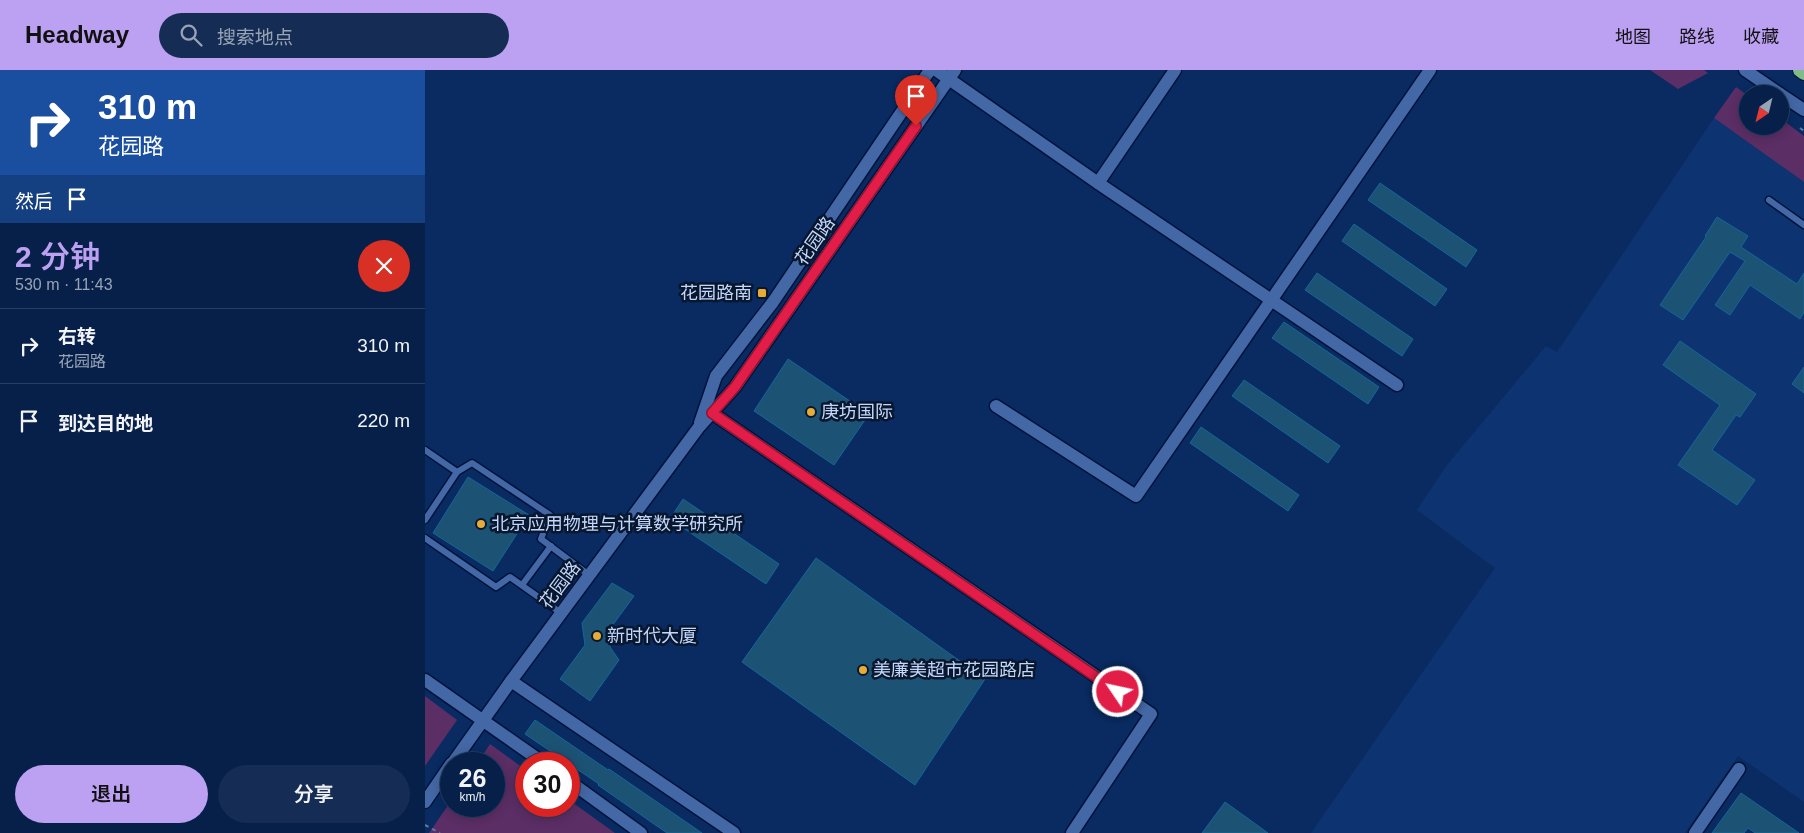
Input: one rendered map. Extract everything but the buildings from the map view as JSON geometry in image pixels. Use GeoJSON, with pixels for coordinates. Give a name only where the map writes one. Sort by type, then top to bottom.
{"type":"FeatureCollection","features":[{"type":"Feature","properties":{"kind":"highway"},"geometry":{"type":"LineString","coordinates":[[1800,70],[1804,73]]}},
{"type":"Feature","properties":{"kind":"street","name":"花园路"},"geometry":{"type":"LineString","coordinates":[[699,427],[717,376],[773,302],[930,70]]}},
{"type":"Feature","properties":{"kind":"street"},"geometry":{"type":"LineString","coordinates":[[936,70],[952,74],[1098,183],[1397,385]]}},
{"type":"Feature","properties":{"kind":"street"},"geometry":{"type":"LineString","coordinates":[[1098,183],[1175,70]]}},
{"type":"Feature","properties":{"kind":"street"},"geometry":{"type":"LineString","coordinates":[[996,406],[1136,496],[1429,70]]}},
{"type":"Feature","properties":{"kind":"street"},"geometry":{"type":"LineString","coordinates":[[1745,70],[1767,85]]}},
{"type":"Feature","properties":{"kind":"street","name":"花园路"},"geometry":{"type":"LineString","coordinates":[[460,752],[699,427],[735,387],[952,74]]}},
{"type":"Feature","properties":{"kind":"street"},"geometry":{"type":"LineString","coordinates":[[1789,100],[1804,110]]}},
{"type":"Feature","properties":{"kind":"street"},"geometry":{"type":"LineString","coordinates":[[712,413],[1151,714],[1072,833]]}},
{"type":"Feature","properties":{"kind":"street"},"geometry":{"type":"LineString","coordinates":[[425,680],[528,752]]}},
{"type":"Feature","properties":{"kind":"street"},"geometry":{"type":"LineString","coordinates":[[511,681],[734,833]]}},
{"type":"Feature","properties":{"kind":"street"},"geometry":{"type":"LineString","coordinates":[[1695,833],[1739,769]]}},
{"type":"Feature","properties":{"kind":"street","name":"花园路"},"geometry":{"type":"LineString","coordinates":[[425,802],[440,780]]}},
{"type":"Feature","properties":{"kind":"street"},"geometry":{"type":"LineString","coordinates":[[580,789],[641,833]]}},
{"type":"Feature","properties":{"kind":"lane"},"geometry":{"type":"LineString","coordinates":[[1769,200],[1804,225]]}},
{"type":"Feature","properties":{"kind":"lane"},"geometry":{"type":"LineString","coordinates":[[425,450],[457,472]]}},
{"type":"Feature","properties":{"kind":"lane"},"geometry":{"type":"LineString","coordinates":[[425,520],[457,472],[472,463],[550,515],[541,539],[589,575]]}},
{"type":"Feature","properties":{"kind":"lane"},"geometry":{"type":"LineString","coordinates":[[425,538],[496,587],[510,577],[561,613]]}},
{"type":"Feature","properties":{"kind":"lane"},"geometry":{"type":"LineString","coordinates":[[522,585],[551,546]]}},
{"type":"Feature","properties":{"kind":"path"},"geometry":{"type":"LineString","coordinates":[[1801,128],[1804,131]]}},
{"type":"Feature","properties":{"kind":"path"},"geometry":{"type":"LineString","coordinates":[[425,825],[440,833]]}},
{"type":"Feature","properties":{"kind":"shaded area"},"geometry":{"type":"Polygon","coordinates":[[[1650,70],[1704,70],[1708,73],[1678,89],[1650,70]]]}},
{"type":"Feature","properties":{"kind":"shaded area"},"geometry":{"type":"Polygon","coordinates":[[[1736,87],[1739,89],[1739,135],[1789,135],[1789,125],[1804,136],[1804,182],[1714,118],[1736,87]]]}},
{"type":"Feature","properties":{"kind":"shaded area"},"geometry":{"type":"Polygon","coordinates":[[[1714,118],[1804,182],[1804,802],[1738,756],[1685,833],[1311,833],[1495,568],[1417,510],[1447,465],[1546,346],[1557,352],[1714,118]]]}},
{"type":"Feature","properties":{"kind":"shaded area"},"geometry":{"type":"Polygon","coordinates":[[[425,696],[457,720],[425,766],[425,696]]]}},
{"type":"Feature","properties":{"kind":"shaded area"},"geometry":{"type":"Polygon","coordinates":[[[490,744],[501,752],[485,752],[490,744]]]}},
{"type":"Feature","properties":{"kind":"shaded area"},"geometry":{"type":"Polygon","coordinates":[[[505,755],[515,762],[515,817],[580,817],[580,808],[615,833],[429,833],[440,817],[505,817],[505,755]]]}},
{"type":"Feature","properties":{"kind":"place","name":"花园路南"},"geometry":{"type":"Point","coordinates":[762,293]}},
{"type":"Feature","properties":{"kind":"place","name":"庚坊国际"},"geometry":{"type":"Point","coordinates":[811,412]}},
{"type":"Feature","properties":{"kind":"place","name":"北京应用物理与计算数学研究所"},"geometry":{"type":"Point","coordinates":[481,524]}},
{"type":"Feature","properties":{"kind":"place","name":"新时代大厦"},"geometry":{"type":"Point","coordinates":[597,636]}},
{"type":"Feature","properties":{"kind":"place","name":"美廉美超市花园路店"},"geometry":{"type":"Point","coordinates":[863,670]}},
{"type":"Feature","properties":{"kind":"route"},"geometry":{"type":"LineString","coordinates":[[916,126],[735,387],[712,413],[1118,692]]}}]}
